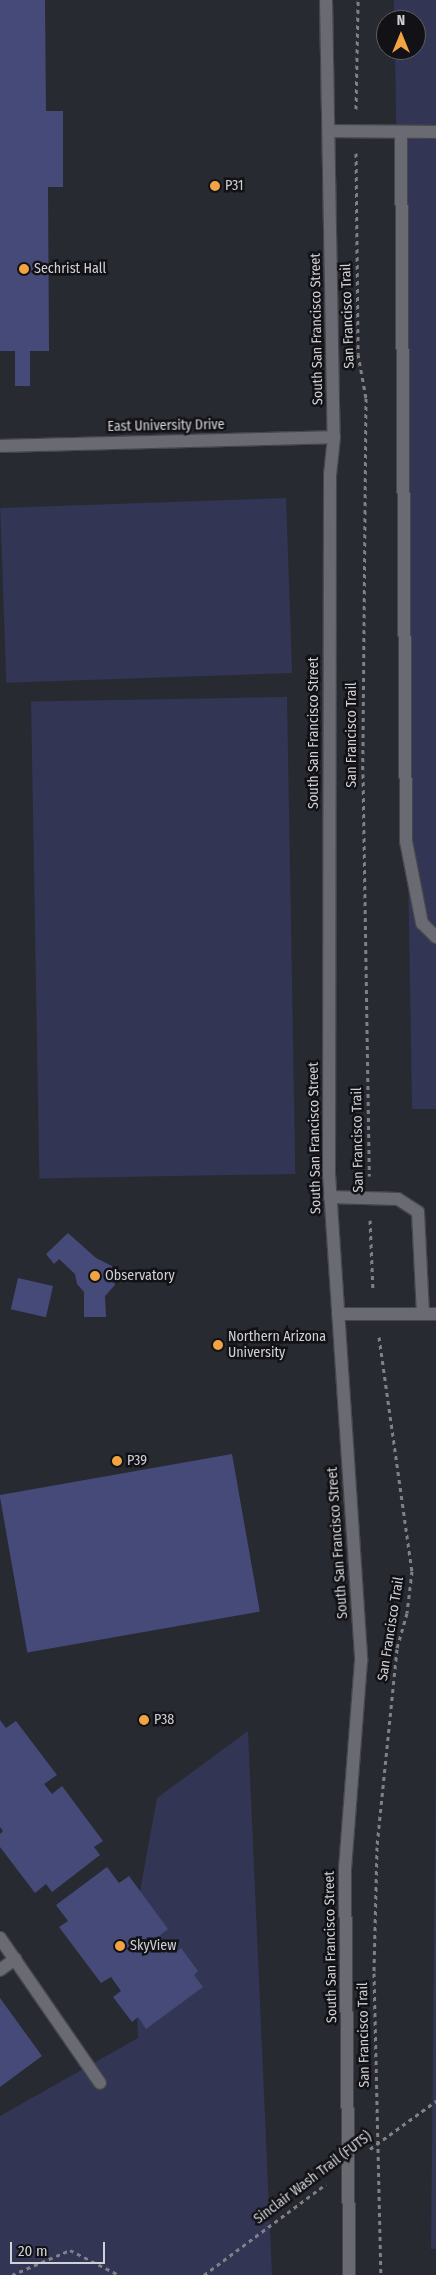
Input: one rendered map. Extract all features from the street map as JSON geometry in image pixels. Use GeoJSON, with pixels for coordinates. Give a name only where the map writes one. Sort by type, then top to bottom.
{"type":"FeatureCollection","features":[{"type":"Feature","properties":{"kind":"street","name":"South San Francisco Street"},"geometry":{"type":"LineString","coordinates":[[326,0],[334,437],[330,474],[330,1197],[361,1661],[345,1867],[350,2165],[349,2275]]}},
{"type":"Feature","properties":{"kind":"street"},"geometry":{"type":"LineString","coordinates":[[328,131],[436,132]]}},
{"type":"Feature","properties":{"kind":"street"},"geometry":{"type":"LineString","coordinates":[[401,132],[406,841],[422,924],[436,937]]}},
{"type":"Feature","properties":{"kind":"street","name":"East University Drive"},"geometry":{"type":"LineString","coordinates":[[0,446],[334,437]]}},
{"type":"Feature","properties":{"kind":"street"},"geometry":{"type":"LineString","coordinates":[[330,1197],[398,1199],[418,1212],[423,1314]]}},
{"type":"Feature","properties":{"kind":"street"},"geometry":{"type":"LineString","coordinates":[[338,1314],[436,1314]]}},
{"type":"Feature","properties":{"kind":"street"},"geometry":{"type":"LineString","coordinates":[[0,1938],[100,2083]]}},
{"type":"Feature","properties":{"kind":"street"},"geometry":{"type":"LineString","coordinates":[[0,1970],[15,1959]]}},
{"type":"Feature","properties":{"kind":"path","name":"San Francisco Trail"},"geometry":{"type":"LineString","coordinates":[[358,0],[356,130],[358,354],[366,398],[363,774],[369,1199],[376,1314],[412,1571],[407,1613],[396,1649],[377,1846],[374,1974],[381,2275]]}},
{"type":"Feature","properties":{"kind":"path","name":"Sinclair Wash Trail (FUTS)"},"geometry":{"type":"LineString","coordinates":[[204,2275],[378,2142],[436,2101]]}},
{"type":"Feature","properties":{"kind":"path"},"geometry":{"type":"LineString","coordinates":[[12,2275],[70,2250],[119,2275]]}},
{"type":"Feature","properties":{"kind":"shaded area"},"geometry":{"type":"Polygon","coordinates":[[[394,0],[436,0],[436,1109],[412,1109],[395,60],[426,60],[426,10],[394,10],[394,0]]]}},
{"type":"Feature","properties":{"kind":"shaded area"},"geometry":{"type":"Polygon","coordinates":[[[286,498],[292,673],[6,683],[0,508],[286,498]]]}},
{"type":"Feature","properties":{"kind":"shaded area"},"geometry":{"type":"Polygon","coordinates":[[[287,697],[295,1174],[39,1178],[31,701],[287,697]]]}},
{"type":"Feature","properties":{"kind":"shaded area"},"geometry":{"type":"Polygon","coordinates":[[[248,1731],[272,2275],[0,2275],[0,2116],[138,2038],[133,1930],[157,1798],[248,1731]]]}},
{"type":"Feature","properties":{"kind":"shaded area"},"geometry":{"type":"Polygon","coordinates":[[[436,1751],[436,2249],[431,2249],[436,1751]]]}},
{"type":"Feature","properties":{"kind":"building","name":"Sechrist Hall"},"geometry":{"type":"Polygon","coordinates":[[[0,0],[45,0],[46,111],[63,111],[63,187],[48,187],[49,351],[30,351],[30,386],[15,386],[15,351],[0,351],[0,0]]]}},
{"type":"Feature","properties":{"kind":"building","name":"Observatory"},"geometry":{"type":"Polygon","coordinates":[[[68,1233],[96,1258],[112,1266],[115,1285],[105,1296],[106,1317],[84,1317],[84,1292],[77,1284],[75,1274],[59,1259],[54,1264],[46,1254],[68,1233]]]}},
{"type":"Feature","properties":{"kind":"building"},"geometry":{"type":"Polygon","coordinates":[[[18,1278],[53,1286],[46,1317],[11,1309],[18,1278]]]}},
{"type":"Feature","properties":{"kind":"building"},"geometry":{"type":"Polygon","coordinates":[[[232,1454],[260,1612],[27,1653],[0,1495],[232,1454]]]}},
{"type":"Feature","properties":{"kind":"building"},"geometry":{"type":"Polygon","coordinates":[[[0,1720],[6,1728],[16,1721],[57,1775],[44,1784],[52,1794],[62,1786],[103,1841],[94,1847],[100,1855],[52,1892],[46,1884],[35,1893],[0,1847],[0,1834],[3,1831],[0,1827],[0,1720]]]}},
{"type":"Feature","properties":{"kind":"building","name":"SkyView"},"geometry":{"type":"Polygon","coordinates":[[[107,1867],[119,1883],[129,1876],[168,1929],[158,1937],[175,1953],[181,1948],[198,1971],[194,1975],[203,1987],[146,2029],[138,2017],[132,2022],[113,1997],[121,1991],[111,1977],[101,1983],[59,1927],[68,1921],[56,1905],[107,1867]]]}},
{"type":"Feature","properties":{"kind":"building"},"geometry":{"type":"Polygon","coordinates":[[[0,1998],[42,2056],[0,2087],[0,1998]]]}},
{"type":"Feature","properties":{"kind":"place","name":"P31"},"geometry":{"type":"Point","coordinates":[215,186]}},
{"type":"Feature","properties":{"kind":"place","name":"Sechrist Hall"},"geometry":{"type":"Point","coordinates":[24,269]}},
{"type":"Feature","properties":{"kind":"place","name":"Observatory"},"geometry":{"type":"Point","coordinates":[95,1276]}},
{"type":"Feature","properties":{"kind":"place","name":"Northern Arizona University"},"geometry":{"type":"Point","coordinates":[218,1345]}},
{"type":"Feature","properties":{"kind":"place","name":"P39"},"geometry":{"type":"Point","coordinates":[117,1461]}},
{"type":"Feature","properties":{"kind":"place","name":"P38"},"geometry":{"type":"Point","coordinates":[144,1720]}},
{"type":"Feature","properties":{"kind":"place","name":"SkyView"},"geometry":{"type":"Point","coordinates":[120,1946]}}]}
